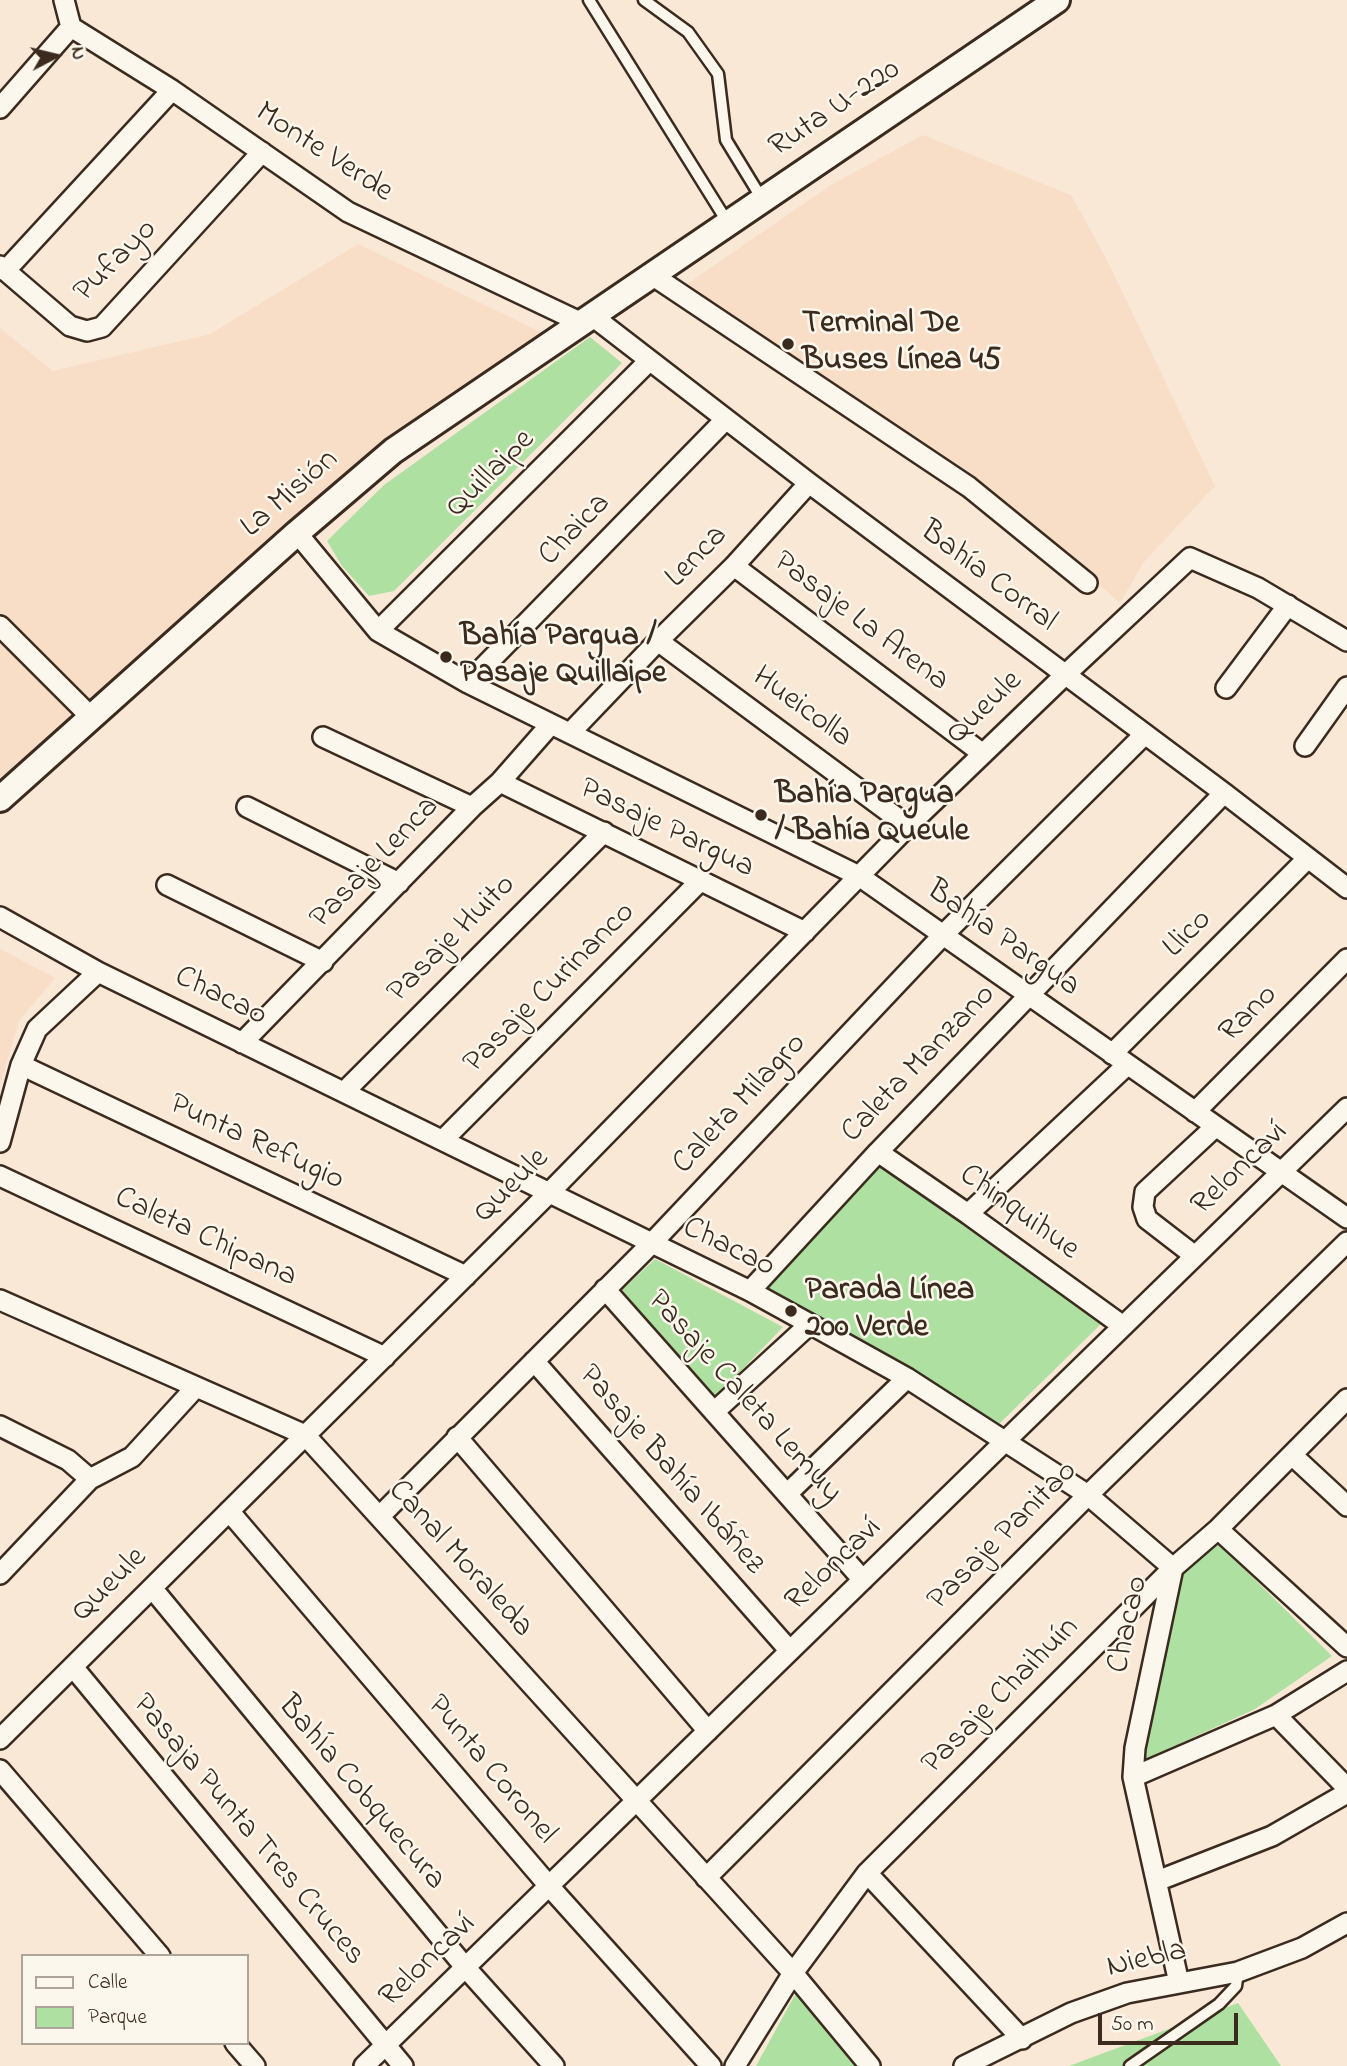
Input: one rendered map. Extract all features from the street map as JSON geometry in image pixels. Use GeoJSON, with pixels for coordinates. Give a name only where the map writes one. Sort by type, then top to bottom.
{"type":"FeatureCollection","features":[{"type":"Feature","properties":{"kind":"street"},"geometry":{"type":"LineString","coordinates":[[0,108],[71,27],[64,0]]}},
{"type":"Feature","properties":{"kind":"street","name":"Ruta U-220"},"geometry":{"type":"LineString","coordinates":[[652,275],[1057,0]]}},
{"type":"Feature","properties":{"kind":"street","name":"Monte Verde"},"geometry":{"type":"LineString","coordinates":[[71,27],[172,90],[348,212],[585,319]]}},
{"type":"Feature","properties":{"kind":"street"},"geometry":{"type":"LineString","coordinates":[[3,268],[172,90]]}},
{"type":"Feature","properties":{"kind":"street","name":"Pufayo"},"geometry":{"type":"LineString","coordinates":[[3,268],[71,326],[87,331],[102,327],[262,152]]}},
{"type":"Feature","properties":{"kind":"street"},"geometry":{"type":"LineString","coordinates":[[652,275],[969,487],[1087,583]]}},
{"type":"Feature","properties":{"kind":"street","name":"La Misión"},"geometry":{"type":"LineString","coordinates":[[0,799],[297,533],[393,451],[652,275]]}},
{"type":"Feature","properties":{"kind":"street","name":"Bahía Corral"},"geometry":{"type":"LineString","coordinates":[[585,319],[649,360],[808,483],[1066,674],[1347,888]]}},
{"type":"Feature","properties":{"kind":"street","name":"Quillaipe"},"geometry":{"type":"LineString","coordinates":[[378,631],[649,360]]}},
{"type":"Feature","properties":{"kind":"street","name":"Chaica"},"geometry":{"type":"LineString","coordinates":[[468,684],[726,419]]}},
{"type":"Feature","properties":{"kind":"street","name":"Lenca"},"geometry":{"type":"LineString","coordinates":[[570,732],[734,566],[808,483]]}},
{"type":"Feature","properties":{"kind":"street","name":"Bahía Pargua"},"geometry":{"type":"LineString","coordinates":[[297,533],[378,631],[468,684],[859,876],[1347,1218]]}},
{"type":"Feature","properties":{"kind":"street","name":"Queule"},"geometry":{"type":"LineString","coordinates":[[0,1739],[550,1192],[908,826],[1190,558],[1258,588],[1288,605]]}},
{"type":"Feature","properties":{"kind":"street","name":"Pasaje La Arena"},"geometry":{"type":"LineString","coordinates":[[734,566],[983,754]]}},
{"type":"Feature","properties":{"kind":"street"},"geometry":{"type":"LineString","coordinates":[[1226,688],[1288,605],[1347,641]]}},
{"type":"Feature","properties":{"kind":"street"},"geometry":{"type":"LineString","coordinates":[[0,626],[92,718]]}},
{"type":"Feature","properties":{"kind":"street","name":"Hueicolla"},"geometry":{"type":"LineString","coordinates":[[658,641],[908,826]]}},
{"type":"Feature","properties":{"kind":"street"},"geometry":{"type":"LineString","coordinates":[[1305,746],[1347,687]]}},
{"type":"Feature","properties":{"kind":"street","name":"Pasaje Lenca"},"geometry":{"type":"LineString","coordinates":[[242,1043],[472,807],[500,782],[551,724]]}},
{"type":"Feature","properties":{"kind":"street","name":"Caleta Milagro"},"geometry":{"type":"LineString","coordinates":[[380,1516],[652,1244],[943,935],[1145,734]]}},
{"type":"Feature","properties":{"kind":"street"},"geometry":{"type":"LineString","coordinates":[[323,737],[472,807]]}},
{"type":"Feature","properties":{"kind":"street","name":"Pasaje Pargua"},"geometry":{"type":"LineString","coordinates":[[500,782],[805,932]]}},
{"type":"Feature","properties":{"kind":"street","name":"Caleta Manzano"},"geometry":{"type":"LineString","coordinates":[[750,1291],[878,1152],[1224,793]]}},
{"type":"Feature","properties":{"kind":"street"},"geometry":{"type":"LineString","coordinates":[[247,807],[399,884]]}},
{"type":"Feature","properties":{"kind":"street","name":"Pasaje Huito"},"geometry":{"type":"LineString","coordinates":[[345,1091],[604,832]]}},
{"type":"Feature","properties":{"kind":"street","name":"Llico"},"geometry":{"type":"LineString","coordinates":[[968,1214],[1119,1059],[1308,858]]}},
{"type":"Feature","properties":{"kind":"street","name":"Pasaje Curinanco"},"geometry":{"type":"LineString","coordinates":[[443,1139],[701,880]]}},
{"type":"Feature","properties":{"kind":"street"},"geometry":{"type":"LineString","coordinates":[[167,885],[323,962]]}},
{"type":"Feature","properties":{"kind":"street","name":"Chacao"},"geometry":{"type":"LineString","coordinates":[[0,917],[98,972],[443,1139],[750,1291],[810,1324],[907,1378],[1088,1496],[1172,1567],[1135,1748],[1133,1777],[1179,1983]]}},
{"type":"Feature","properties":{"kind":"street","name":"Rano"},"geometry":{"type":"LineString","coordinates":[[1195,1112],[1347,959]]}},
{"type":"Feature","properties":{"kind":"street"},"geometry":{"type":"LineString","coordinates":[[0,1142],[21,1065],[37,1029],[98,972]]}},
{"type":"Feature","properties":{"kind":"street","name":"Punta Refugio"},"geometry":{"type":"LineString","coordinates":[[21,1065],[466,1276]]}},
{"type":"Feature","properties":{"kind":"street","name":"Reloncaví"},"geometry":{"type":"LineString","coordinates":[[364,2066],[1347,1108]]}},
{"type":"Feature","properties":{"kind":"street"},"geometry":{"type":"LineString","coordinates":[[1195,1256],[1147,1219],[1143,1207],[1145,1192],[1215,1127]]}},
{"type":"Feature","properties":{"kind":"street","name":"Chinquihue"},"geometry":{"type":"LineString","coordinates":[[878,1152],[1123,1326]]}},
{"type":"Feature","properties":{"kind":"street","name":"Caleta Chipana"},"geometry":{"type":"LineString","coordinates":[[0,1176],[384,1357]]}},
{"type":"Feature","properties":{"kind":"street","name":"Pasaje Panitao"},"geometry":{"type":"LineString","coordinates":[[706,1878],[1088,1496],[1347,1242]]}},
{"type":"Feature","properties":{"kind":"street","name":"Pasaje Caleta Lemuy"},"geometry":{"type":"LineString","coordinates":[[606,1289],[863,1580]]}},
{"type":"Feature","properties":{"kind":"street","name":"Canal Moraleda"},"geometry":{"type":"LineString","coordinates":[[0,1300],[305,1435],[793,1973]]}},
{"type":"Feature","properties":{"kind":"street"},"geometry":{"type":"LineString","coordinates":[[714,1412],[810,1324]]}},
{"type":"Feature","properties":{"kind":"street","name":"Pasaje Bahía Ibáñez"},"geometry":{"type":"LineString","coordinates":[[534,1362],[790,1651]]}},
{"type":"Feature","properties":{"kind":"street"},"geometry":{"type":"LineString","coordinates":[[788,1493],[907,1378]]}},
{"type":"Feature","properties":{"kind":"street"},"geometry":{"type":"LineString","coordinates":[[0,1574],[90,1479],[132,1457],[196,1388]]}},
{"type":"Feature","properties":{"kind":"street","name":"Pasaje Chaihuín"},"geometry":{"type":"LineString","coordinates":[[735,2066],[793,1973],[867,1873],[1172,1567],[1218,1529],[1347,1399]]}},
{"type":"Feature","properties":{"kind":"street"},"geometry":{"type":"LineString","coordinates":[[0,1426],[68,1460],[90,1479]]}},
{"type":"Feature","properties":{"kind":"street"},"geometry":{"type":"LineString","coordinates":[[457,1437],[708,1731]]}},
{"type":"Feature","properties":{"kind":"street"},"geometry":{"type":"LineString","coordinates":[[1292,1455],[1347,1506]]}},
{"type":"Feature","properties":{"kind":"street","name":"Punta Coronel"},"geometry":{"type":"LineString","coordinates":[[229,1511],[549,1886],[710,2066]]}},
{"type":"Feature","properties":{"kind":"street"},"geometry":{"type":"LineString","coordinates":[[1218,1529],[1347,1647]]}},
{"type":"Feature","properties":{"kind":"street","name":"BahÍa Cobquecura"},"geometry":{"type":"LineString","coordinates":[[152,1588],[465,1967],[554,2066]]}},
{"type":"Feature","properties":{"kind":"street","name":"Pasaja Punta Tres Cruces"},"geometry":{"type":"LineString","coordinates":[[73,1667],[403,2066]]}},
{"type":"Feature","properties":{"kind":"street"},"geometry":{"type":"LineString","coordinates":[[1133,1777],[1276,1715],[1347,1671]]}},
{"type":"Feature","properties":{"kind":"street"},"geometry":{"type":"LineString","coordinates":[[1157,1881],[1272,1836],[1347,1790],[1276,1715]]}},
{"type":"Feature","properties":{"kind":"street"},"geometry":{"type":"LineString","coordinates":[[0,1770],[158,1954]]}},
{"type":"Feature","properties":{"kind":"street"},"geometry":{"type":"LineString","coordinates":[[867,1873],[1022,2039]]}},
{"type":"Feature","properties":{"kind":"street","name":"Niebla"},"geometry":{"type":"LineString","coordinates":[[964,2066],[1071,2013],[1127,1993],[1238,1972],[1302,1948],[1347,1923]]}},
{"type":"Feature","properties":{"kind":"street"},"geometry":{"type":"LineString","coordinates":[[793,1973],[870,2066]]}},
{"type":"Feature","properties":{"kind":"street"},"geometry":{"type":"LineString","coordinates":[[237,2045],[255,2066]]}},
{"type":"Feature","properties":{"kind":"lane"},"geometry":{"type":"LineString","coordinates":[[589,0],[728,224]]}},
{"type":"Feature","properties":{"kind":"lane"},"geometry":{"type":"LineString","coordinates":[[644,0],[688,32],[718,74],[726,140],[763,200]]}},
{"type":"Feature","properties":{"kind":"lane"},"geometry":{"type":"LineString","coordinates":[[1130,2066],[1219,2004],[1236,1986],[1238,1972]]}},
{"type":"Feature","properties":{"kind":"shaded area"},"geometry":{"type":"Polygon","coordinates":[[[923,135],[1071,195],[1108,262],[1215,486],[1143,563],[1120,603],[1002,500],[687,284],[831,185],[923,135]]]}},
{"type":"Feature","properties":{"kind":"shaded area"},"geometry":{"type":"Polygon","coordinates":[[[358,244],[547,335],[0,789],[0,328],[53,371],[210,334],[358,244]]]}},
{"type":"Feature","properties":{"kind":"shaded area"},"geometry":{"type":"Polygon","coordinates":[[[0,949],[55,978],[19,1021],[0,1085],[0,949]]]}},
{"type":"Feature","properties":{"kind":"green space"},"geometry":{"type":"Polygon","coordinates":[[[590,337],[622,363],[394,591],[369,596],[342,566],[327,541],[384,485],[590,337]]]}},
{"type":"Feature","properties":{"kind":"green space"},"geometry":{"type":"Polygon","coordinates":[[[879,1164],[1103,1322],[998,1425],[766,1289],[879,1164]]]}},
{"type":"Feature","properties":{"kind":"green space"},"geometry":{"type":"Polygon","coordinates":[[[655,1259],[783,1327],[714,1399],[622,1290],[655,1259]]]}},
{"type":"Feature","properties":{"kind":"green space"},"geometry":{"type":"Polygon","coordinates":[[[1219,1544],[1332,1656],[1255,1709],[1142,1761],[1184,1570],[1219,1544]]]}},
{"type":"Feature","properties":{"kind":"green space"},"geometry":{"type":"Polygon","coordinates":[[[796,1993],[855,2066],[756,2066],[796,1993]]]}},
{"type":"Feature","properties":{"kind":"green space"},"geometry":{"type":"Polygon","coordinates":[[[1238,2003],[1281,2066],[1069,2066],[1238,2003]]]}},
{"type":"Feature","properties":{"kind":"place","name":"Terminal De Buses Línea 45"},"geometry":{"type":"Point","coordinates":[788,344]}},
{"type":"Feature","properties":{"kind":"place","name":"Bahía Pargua / Pasaje Quillaipe"},"geometry":{"type":"Point","coordinates":[446,657]}},
{"type":"Feature","properties":{"kind":"place","name":"Bahía Pargua / Bahía Queule"},"geometry":{"type":"Point","coordinates":[761,815]}},
{"type":"Feature","properties":{"kind":"place","name":"Parada Línea 200 Verde"},"geometry":{"type":"Point","coordinates":[791,1311]}}]}
